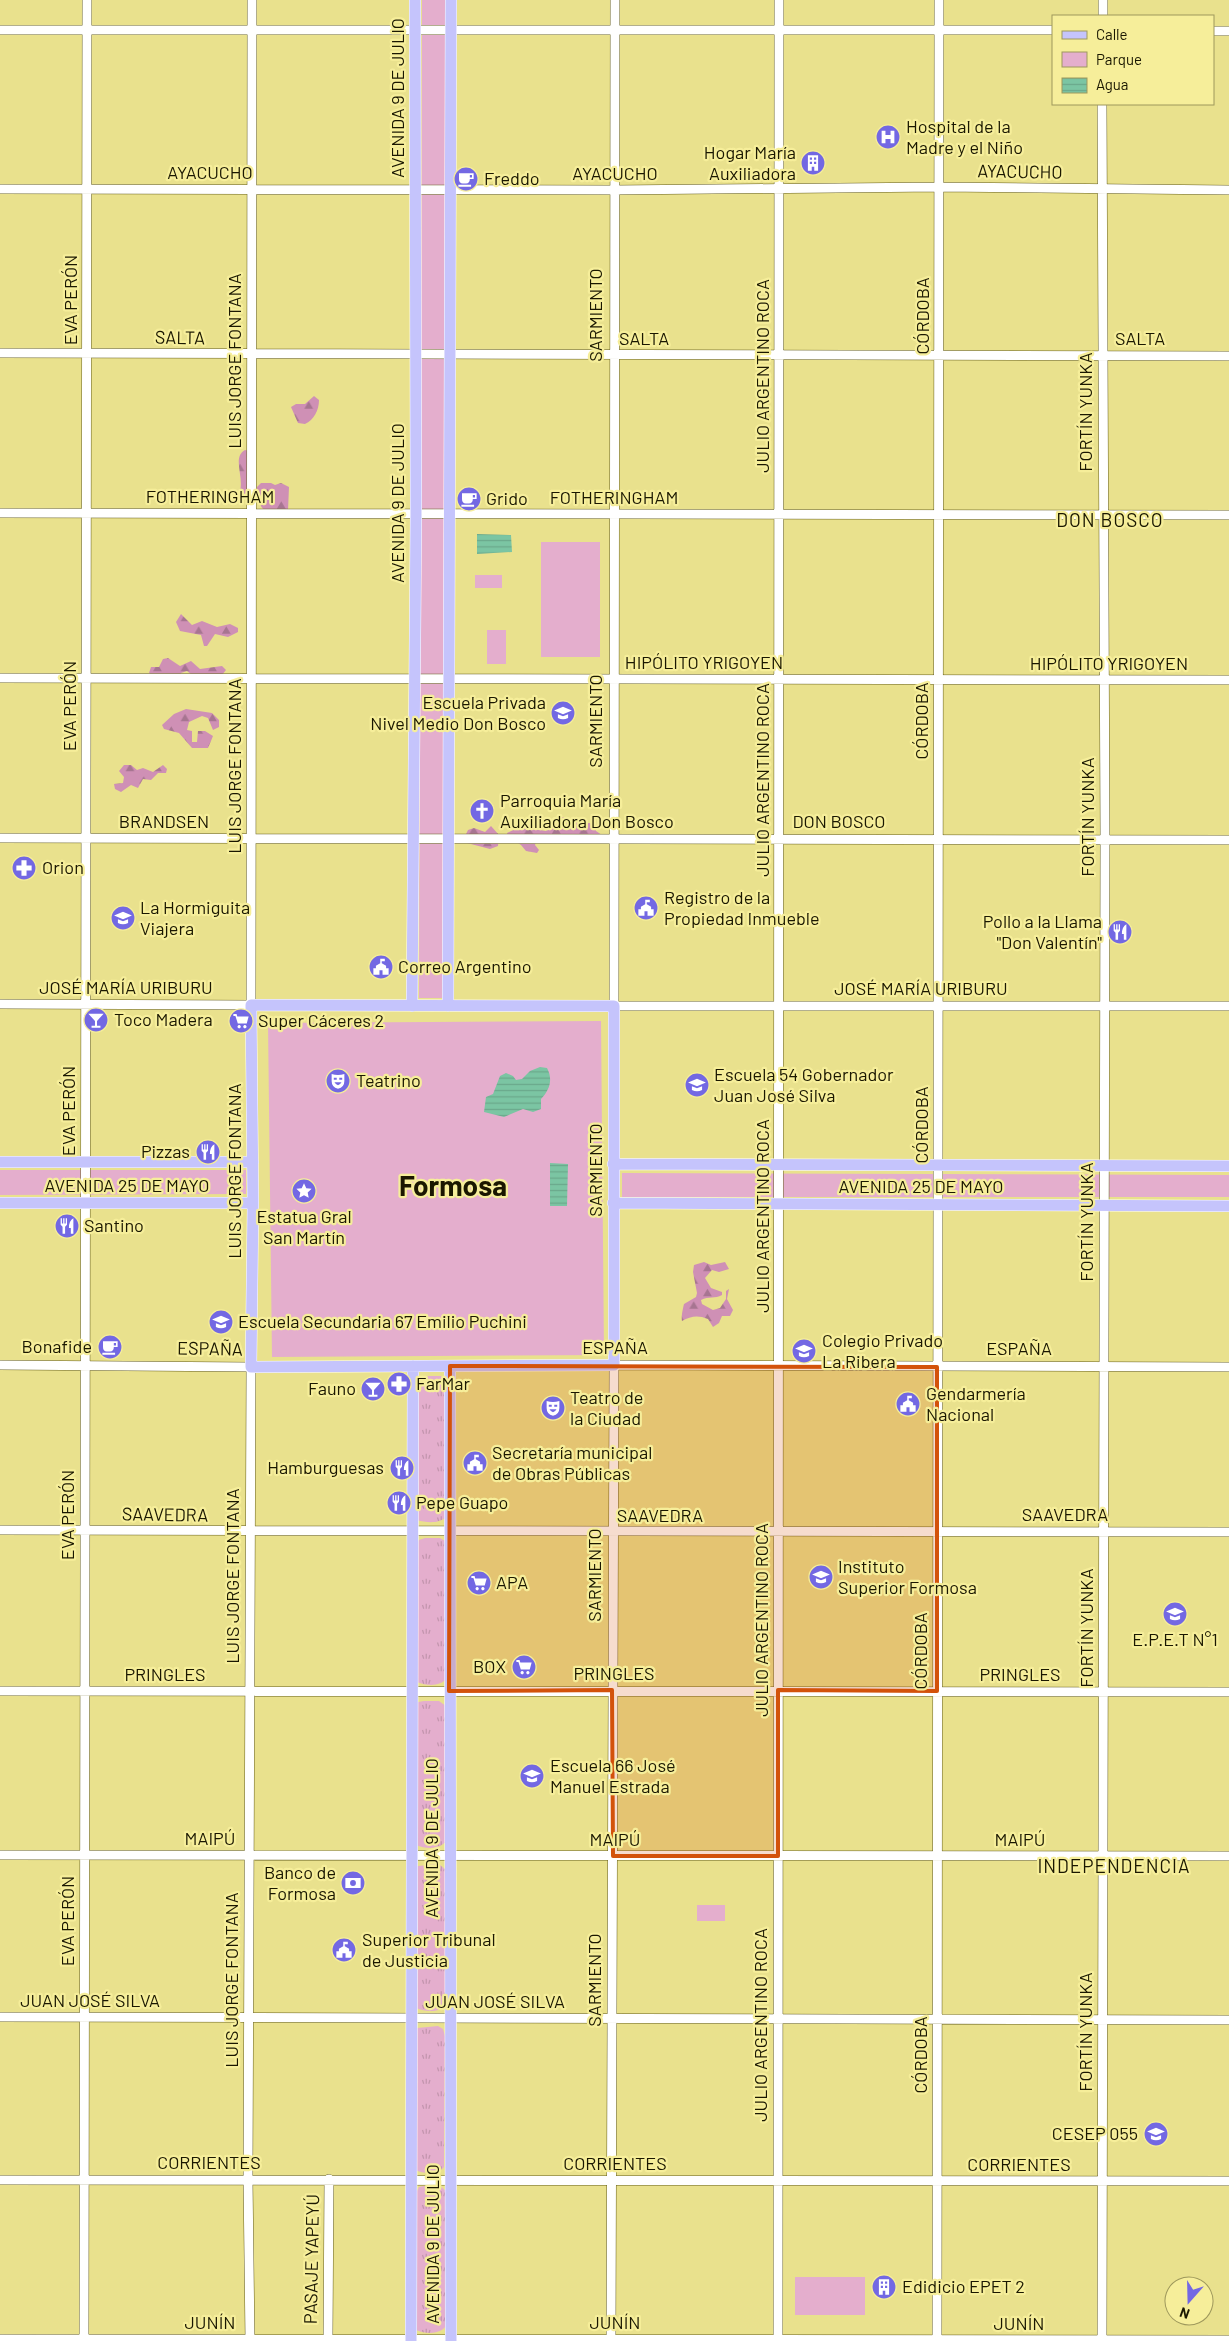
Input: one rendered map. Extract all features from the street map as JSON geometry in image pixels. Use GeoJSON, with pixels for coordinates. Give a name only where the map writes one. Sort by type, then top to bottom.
{"type":"FeatureCollection","features":[{"type":"Feature","properties":{"kind":"main road","name":"AVENIDA 9 DE JULIO"},"geometry":{"type":"LineString","coordinates":[[412,1006],[416,514],[415,0]]}},
{"type":"Feature","properties":{"kind":"main road"},"geometry":{"type":"LineString","coordinates":[[448,1006],[451,0]]}},
{"type":"Feature","properties":{"kind":"main road"},"geometry":{"type":"LineString","coordinates":[[251,1005],[614,1006]]}},
{"type":"Feature","properties":{"kind":"main road","name":"LUIS JORGE FONTANA"},"geometry":{"type":"LineString","coordinates":[[251,1005],[254,1203],[251,1367]]}},
{"type":"Feature","properties":{"kind":"main road","name":"SARMIENTO"},"geometry":{"type":"LineString","coordinates":[[614,1006],[614,1365]]}},
{"type":"Feature","properties":{"kind":"main road","name":"AVENIDA 25 DE MAYO"},"geometry":{"type":"LineString","coordinates":[[0,1162],[253,1162]]}},
{"type":"Feature","properties":{"kind":"main road","name":"AVENIDA 25 DE MAYO"},"geometry":{"type":"LineString","coordinates":[[613,1164],[1229,1166]]}},
{"type":"Feature","properties":{"kind":"main road","name":"AVENIDA 25 DE MAYO"},"geometry":{"type":"LineString","coordinates":[[0,1203],[254,1203]]}},
{"type":"Feature","properties":{"kind":"main road","name":"AVENIDA 25 DE MAYO"},"geometry":{"type":"LineString","coordinates":[[613,1203],[1229,1206]]}},
{"type":"Feature","properties":{"kind":"main road","name":"ESPAÑA"},"geometry":{"type":"LineString","coordinates":[[251,1367],[614,1365]]}},
{"type":"Feature","properties":{"kind":"main road","name":"AVENIDA 9 DE JULIO"},"geometry":{"type":"LineString","coordinates":[[411,2340],[413,1366]]}},
{"type":"Feature","properties":{"kind":"main road","name":"AVENIDA 9 DE JULIO"},"geometry":{"type":"LineString","coordinates":[[450,1366],[449,2018],[451,2341]]}},
{"type":"Feature","properties":{"kind":"street","name":"EVA PERÓN"},"geometry":{"type":"LineString","coordinates":[[84,2340],[87,0]]}},
{"type":"Feature","properties":{"kind":"street","name":"LUIS JORGE FONTANA"},"geometry":{"type":"LineString","coordinates":[[251,1005],[252,0]]}},
{"type":"Feature","properties":{"kind":"street","name":"SARMIENTO"},"geometry":{"type":"LineString","coordinates":[[614,0],[614,1006]]}},
{"type":"Feature","properties":{"kind":"street","name":"JULIO ARGENTINO ROCA"},"geometry":{"type":"LineString","coordinates":[[778,2341],[779,0]]}},
{"type":"Feature","properties":{"kind":"street","name":"CÓRDOBA"},"geometry":{"type":"LineString","coordinates":[[937,2341],[938,1856],[936,1531],[940,514],[939,0]]}},
{"type":"Feature","properties":{"kind":"street"},"geometry":{"type":"LineString","coordinates":[[1103,0],[1103,15]]}},
{"type":"Feature","properties":{"kind":"street"},"geometry":{"type":"LineString","coordinates":[[0,30],[1052,30]]}},
{"type":"Feature","properties":{"kind":"street"},"geometry":{"type":"LineString","coordinates":[[1214,31],[1229,31]]}},
{"type":"Feature","properties":{"kind":"street","name":"FORTÍN YUNKA"},"geometry":{"type":"LineString","coordinates":[[1102,105],[1105,839],[1102,2340]]}},
{"type":"Feature","properties":{"kind":"street","name":"AYACUCHO"},"geometry":{"type":"LineString","coordinates":[[0,189],[778,190],[939,187],[1229,190]]}},
{"type":"Feature","properties":{"kind":"street","name":"SALTA"},"geometry":{"type":"LineString","coordinates":[[0,353],[1229,356]]}},
{"type":"Feature","properties":{"kind":"street","name":"FOTHERINGHAM"},"geometry":{"type":"LineString","coordinates":[[0,512],[252,514],[1229,514]]}},
{"type":"Feature","properties":{"kind":"street","name":"HIPÓLITO YRIGOYEN"},"geometry":{"type":"LineString","coordinates":[[0,678],[252,680],[1229,680]]}},
{"type":"Feature","properties":{"kind":"street","name":"BRANDSEN"},"geometry":{"type":"LineString","coordinates":[[0,838],[448,839]]}},
{"type":"Feature","properties":{"kind":"street","name":"DON BOSCO"},"geometry":{"type":"LineString","coordinates":[[448,839],[1229,840]]}},
{"type":"Feature","properties":{"kind":"street","name":"JOSÉ MARÍA URIBURU"},"geometry":{"type":"LineString","coordinates":[[0,1004],[251,1005]]}},
{"type":"Feature","properties":{"kind":"street","name":"JOSÉ MARÍA URIBURU"},"geometry":{"type":"LineString","coordinates":[[614,1006],[1229,1006]]}},
{"type":"Feature","properties":{"kind":"street","name":"ESPAÑA"},"geometry":{"type":"LineString","coordinates":[[0,1365],[251,1367]]}},
{"type":"Feature","properties":{"kind":"street","name":"SARMIENTO"},"geometry":{"type":"LineString","coordinates":[[611,2340],[614,1365]]}},
{"type":"Feature","properties":{"kind":"street","name":"ESPAÑA"},"geometry":{"type":"LineString","coordinates":[[614,1365],[1229,1367]]}},
{"type":"Feature","properties":{"kind":"street","name":"LUIS JORGE FONTANA"},"geometry":{"type":"LineString","coordinates":[[250,2340],[248,2179],[251,1367]]}},
{"type":"Feature","properties":{"kind":"street","name":"SAAVEDRA"},"geometry":{"type":"LineString","coordinates":[[0,1530],[250,1532],[1229,1532]]}},
{"type":"Feature","properties":{"kind":"street","name":"PRINGLES"},"geometry":{"type":"LineString","coordinates":[[0,1690],[937,1690],[1229,1692]]}},
{"type":"Feature","properties":{"kind":"street","name":"MAIPÚ"},"geometry":{"type":"LineString","coordinates":[[0,1855],[1229,1856]]}},
{"type":"Feature","properties":{"kind":"street","name":"JUAN JOSÉ SILVA"},"geometry":{"type":"LineString","coordinates":[[0,2017],[1229,2020]]}},
{"type":"Feature","properties":{"kind":"street","name":"CORRIENTES"},"geometry":{"type":"LineString","coordinates":[[0,2180],[411,2178],[777,2182],[1229,2181]]}},
{"type":"Feature","properties":{"kind":"street","name":"PASAJE YAPEYÚ"},"geometry":{"type":"LineString","coordinates":[[328,2340],[329,2179]]}},
{"type":"Feature","properties":{"kind":"street","name":"JUNÍN"},"geometry":{"type":"LineString","coordinates":[[0,2339],[451,2341],[1229,2340]]}},
{"type":"Feature","properties":{"kind":"highlighted area"},"geometry":{"type":"Polygon","coordinates":[[[450,1366],[937,1367],[937,1691],[778,1690],[778,1856],[613,1856],[612,1690],[449,1691],[450,1366]]]}},
{"type":"Feature","properties":{"kind":"green space"},"geometry":{"type":"Polygon","coordinates":[[[422,0],[446,0],[443,998],[419,998],[422,0]]]}},
{"type":"Feature","properties":{"kind":"green space"},"geometry":{"type":"Polygon","coordinates":[[[314,396],[319,400],[315,414],[305,424],[298,423],[291,407],[296,404],[305,404],[314,396]]]}},
{"type":"Feature","properties":{"kind":"green space"},"geometry":{"type":"Polygon","coordinates":[[[245,450],[250,451],[256,477],[247,496],[240,491],[239,457],[245,450]]]}},
{"type":"Feature","properties":{"kind":"green space"},"geometry":{"type":"Polygon","coordinates":[[[261,483],[275,485],[281,483],[289,487],[288,511],[264,510],[262,508],[257,493],[257,487],[261,483]]]}},
{"type":"Feature","properties":{"kind":"green space"},"geometry":{"type":"Polygon","coordinates":[[[541,542],[600,542],[600,657],[541,657],[541,542]]]}},
{"type":"Feature","properties":{"kind":"green space"},"geometry":{"type":"Polygon","coordinates":[[[475,575],[502,575],[502,588],[475,588],[475,575]]]}},
{"type":"Feature","properties":{"kind":"green space"},"geometry":{"type":"Polygon","coordinates":[[[181,614],[192,625],[202,621],[217,627],[230,624],[238,628],[238,632],[228,637],[215,634],[207,646],[204,646],[201,635],[180,631],[176,622],[181,614]]]}},
{"type":"Feature","properties":{"kind":"green space"},"geometry":{"type":"Polygon","coordinates":[[[487,630],[506,630],[506,664],[487,664],[487,630]]]}},
{"type":"Feature","properties":{"kind":"green space"},"geometry":{"type":"Polygon","coordinates":[[[168,658],[180,666],[191,661],[200,669],[222,666],[226,670],[222,675],[197,679],[187,671],[181,673],[178,679],[153,676],[149,673],[151,667],[159,667],[163,659],[168,658]]]}},
{"type":"Feature","properties":{"kind":"green space"},"geometry":{"type":"Polygon","coordinates":[[[186,709],[212,713],[219,720],[219,727],[213,730],[208,718],[202,716],[189,722],[187,730],[192,731],[192,742],[197,742],[198,731],[205,731],[213,736],[208,748],[192,748],[179,733],[164,729],[162,725],[174,714],[186,709]]]}},
{"type":"Feature","properties":{"kind":"green space"},"geometry":{"type":"Polygon","coordinates":[[[124,765],[131,765],[137,770],[143,768],[153,772],[163,765],[167,769],[166,773],[158,773],[151,780],[143,779],[138,788],[131,785],[121,792],[115,789],[114,784],[123,783],[124,777],[119,771],[124,765]]]}},
{"type":"Feature","properties":{"kind":"green space"},"geometry":{"type":"Polygon","coordinates":[[[563,817],[579,823],[590,823],[596,827],[596,831],[605,837],[603,843],[536,842],[535,845],[539,850],[537,853],[526,851],[521,845],[508,837],[507,833],[520,827],[546,831],[556,820],[563,817]]]}},
{"type":"Feature","properties":{"kind":"green space"},"geometry":{"type":"Polygon","coordinates":[[[491,826],[499,835],[498,846],[490,849],[467,843],[465,836],[468,830],[474,828],[485,832],[491,826]]]}},
{"type":"Feature","properties":{"kind":"green space"},"geometry":{"type":"Polygon","coordinates":[[[601,1021],[604,1355],[272,1357],[268,1023],[601,1021]]]}},
{"type":"Feature","properties":{"kind":"green space"},"geometry":{"type":"Polygon","coordinates":[[[0,1170],[246,1170],[246,1194],[0,1195],[0,1170]]]}},
{"type":"Feature","properties":{"kind":"green space"},"geometry":{"type":"Polygon","coordinates":[[[622,1173],[1229,1175],[1229,1197],[622,1197],[622,1173]]]}},
{"type":"Feature","properties":{"kind":"green space"},"geometry":{"type":"Polygon","coordinates":[[[704,1262],[711,1265],[725,1262],[729,1269],[719,1272],[712,1270],[705,1278],[711,1288],[722,1292],[722,1295],[701,1300],[702,1304],[713,1310],[720,1308],[726,1299],[726,1291],[729,1289],[727,1299],[733,1310],[730,1316],[722,1316],[719,1323],[713,1327],[708,1319],[701,1317],[688,1318],[682,1321],[684,1304],[696,1297],[697,1293],[693,1272],[694,1265],[704,1262]]]}},
{"type":"Feature","properties":{"kind":"green space"},"geometry":{"type":"Polygon","coordinates":[[[441,1376],[445,1378],[447,1516],[444,1519],[433,1522],[417,1520],[417,1383],[420,1377],[441,1376]]]}},
{"type":"Feature","properties":{"kind":"green space"},"geometry":{"type":"Polygon","coordinates":[[[440,1538],[445,1541],[447,1678],[441,1683],[433,1685],[417,1682],[416,1545],[419,1540],[440,1538]]]}},
{"type":"Feature","properties":{"kind":"green space"},"geometry":{"type":"Polygon","coordinates":[[[439,1701],[446,1706],[446,1841],[440,1846],[432,1848],[416,1845],[415,1708],[418,1702],[439,1701]]]}},
{"type":"Feature","properties":{"kind":"green space"},"geometry":{"type":"Polygon","coordinates":[[[439,1864],[446,1870],[446,2005],[436,2011],[428,2011],[416,2008],[415,1871],[418,1866],[439,1864]]]}},
{"type":"Feature","properties":{"kind":"green space"},"geometry":{"type":"Polygon","coordinates":[[[697,1905],[725,1905],[725,1921],[697,1921],[697,1905]]]}},
{"type":"Feature","properties":{"kind":"green space"},"geometry":{"type":"Polygon","coordinates":[[[438,2026],[443,2029],[445,2036],[444,2167],[435,2173],[427,2173],[415,2170],[417,2028],[438,2026]]]}},
{"type":"Feature","properties":{"kind":"green space"},"geometry":{"type":"Polygon","coordinates":[[[440,2186],[446,2191],[446,2326],[440,2331],[432,2333],[416,2330],[416,2193],[419,2187],[440,2186]]]}},
{"type":"Feature","properties":{"kind":"green space"},"geometry":{"type":"Polygon","coordinates":[[[795,2277],[865,2277],[865,2315],[795,2315],[795,2277]]]}},
{"type":"Feature","properties":{"kind":"water"},"geometry":{"type":"Polygon","coordinates":[[[477,534],[511,535],[512,552],[477,554],[477,534]]]}},
{"type":"Feature","properties":{"kind":"water"},"geometry":{"type":"Polygon","coordinates":[[[540,1067],[547,1068],[550,1076],[547,1092],[541,1099],[541,1109],[533,1112],[523,1109],[504,1117],[484,1112],[486,1097],[493,1094],[500,1076],[506,1073],[513,1076],[516,1080],[522,1079],[530,1071],[540,1067]]]}},
{"type":"Feature","properties":{"kind":"water"},"geometry":{"type":"Polygon","coordinates":[[[550,1163],[568,1164],[567,1206],[550,1206],[550,1163]]]}},
{"type":"Feature","properties":{"kind":"place","name":"Hospital de la Madre y el Niño"},"geometry":{"type":"Point","coordinates":[888,137]}},
{"type":"Feature","properties":{"kind":"place","name":"Hogar María Auxiliadora"},"geometry":{"type":"Point","coordinates":[813,163]}},
{"type":"Feature","properties":{"kind":"place","name":"Freddo"},"geometry":{"type":"Point","coordinates":[466,179]}},
{"type":"Feature","properties":{"kind":"place","name":"Grido"},"geometry":{"type":"Point","coordinates":[469,499]}},
{"type":"Feature","properties":{"kind":"place","name":"Escuela Privada Nivel Medio Don Bosco"},"geometry":{"type":"Point","coordinates":[563,713]}},
{"type":"Feature","properties":{"kind":"place","name":"Parroquia María Auxiliadora Don Bosco"},"geometry":{"type":"Point","coordinates":[482,811]}},
{"type":"Feature","properties":{"kind":"place","name":"Orion"},"geometry":{"type":"Point","coordinates":[24,868]}},
{"type":"Feature","properties":{"kind":"place","name":"Registro de la Propiedad Inmueble"},"geometry":{"type":"Point","coordinates":[646,908]}},
{"type":"Feature","properties":{"kind":"place","name":"La Hormiguita Viajera"},"geometry":{"type":"Point","coordinates":[123,918]}},
{"type":"Feature","properties":{"kind":"place","name":"Pollo a la Llama \"Don Valentín\""},"geometry":{"type":"Point","coordinates":[1120,932]}},
{"type":"Feature","properties":{"kind":"place","name":"Correo Argentino"},"geometry":{"type":"Point","coordinates":[381,967]}},
{"type":"Feature","properties":{"kind":"place","name":"Toco Madera"},"geometry":{"type":"Point","coordinates":[96,1020]}},
{"type":"Feature","properties":{"kind":"place","name":"Super Cáceres 2"},"geometry":{"type":"Point","coordinates":[241,1021]}},
{"type":"Feature","properties":{"kind":"place","name":"Teatrino"},"geometry":{"type":"Point","coordinates":[338,1081]}},
{"type":"Feature","properties":{"kind":"place","name":"Escuela 54 Gobernador Juan José Silva"},"geometry":{"type":"Point","coordinates":[697,1085]}},
{"type":"Feature","properties":{"kind":"place","name":"Pizzas"},"geometry":{"type":"Point","coordinates":[208,1152]}},
{"type":"Feature","properties":{"kind":"place","name":"Estatua Gral San Martín"},"geometry":{"type":"Point","coordinates":[304,1191]}},
{"type":"Feature","properties":{"kind":"place","name":"Santino"},"geometry":{"type":"Point","coordinates":[67,1226]}},
{"type":"Feature","properties":{"kind":"place","name":"Escuela Secundaria 67 Emilio Puchini"},"geometry":{"type":"Point","coordinates":[221,1322]}},
{"type":"Feature","properties":{"kind":"place","name":"Bonafide"},"geometry":{"type":"Point","coordinates":[110,1347]}},
{"type":"Feature","properties":{"kind":"place","name":"Colegio Privado La Ribera"},"geometry":{"type":"Point","coordinates":[804,1351]}},
{"type":"Feature","properties":{"kind":"place","name":"FarMar"},"geometry":{"type":"Point","coordinates":[399,1384]}},
{"type":"Feature","properties":{"kind":"place","name":"Fauno"},"geometry":{"type":"Point","coordinates":[373,1389]}},
{"type":"Feature","properties":{"kind":"place","name":"Gendarmería Nacional"},"geometry":{"type":"Point","coordinates":[908,1404]}},
{"type":"Feature","properties":{"kind":"place","name":"Teatro de la Ciudad"},"geometry":{"type":"Point","coordinates":[553,1408]}},
{"type":"Feature","properties":{"kind":"place","name":"Secretaría municipal de Obras Públicas"},"geometry":{"type":"Point","coordinates":[475,1463]}},
{"type":"Feature","properties":{"kind":"place","name":"Hamburguesas"},"geometry":{"type":"Point","coordinates":[402,1468]}},
{"type":"Feature","properties":{"kind":"place","name":"Pepe Guapo"},"geometry":{"type":"Point","coordinates":[399,1503]}},
{"type":"Feature","properties":{"kind":"place","name":"Instituto Superior Formosa"},"geometry":{"type":"Point","coordinates":[821,1577]}},
{"type":"Feature","properties":{"kind":"place","name":"APA"},"geometry":{"type":"Point","coordinates":[479,1583]}},
{"type":"Feature","properties":{"kind":"place","name":"E.P.E.T N°1"},"geometry":{"type":"Point","coordinates":[1175,1614]}},
{"type":"Feature","properties":{"kind":"place","name":"BOX"},"geometry":{"type":"Point","coordinates":[524,1667]}},
{"type":"Feature","properties":{"kind":"place","name":"Escuela 66 José Manuel Estrada"},"geometry":{"type":"Point","coordinates":[532,1776]}},
{"type":"Feature","properties":{"kind":"place","name":"Banco de Formosa"},"geometry":{"type":"Point","coordinates":[353,1883]}},
{"type":"Feature","properties":{"kind":"place","name":"Superior Tribunal de Justicia"},"geometry":{"type":"Point","coordinates":[344,1950]}},
{"type":"Feature","properties":{"kind":"place","name":"CESEP 055"},"geometry":{"type":"Point","coordinates":[1156,2134]}},
{"type":"Feature","properties":{"kind":"place","name":"Edidicio EPET 2"},"geometry":{"type":"Point","coordinates":[884,2287]}},
{"type":"Feature","properties":{"kind":"district","name":"DON BOSCO"},"geometry":{"type":"Point","coordinates":[1110,520]}},
{"type":"Feature","properties":{"kind":"district","name":"Formosa"},"geometry":{"type":"Point","coordinates":[453,1186]}},
{"type":"Feature","properties":{"kind":"district","name":"INDEPENDENCIA"},"geometry":{"type":"Point","coordinates":[1114,1866]}}]}
